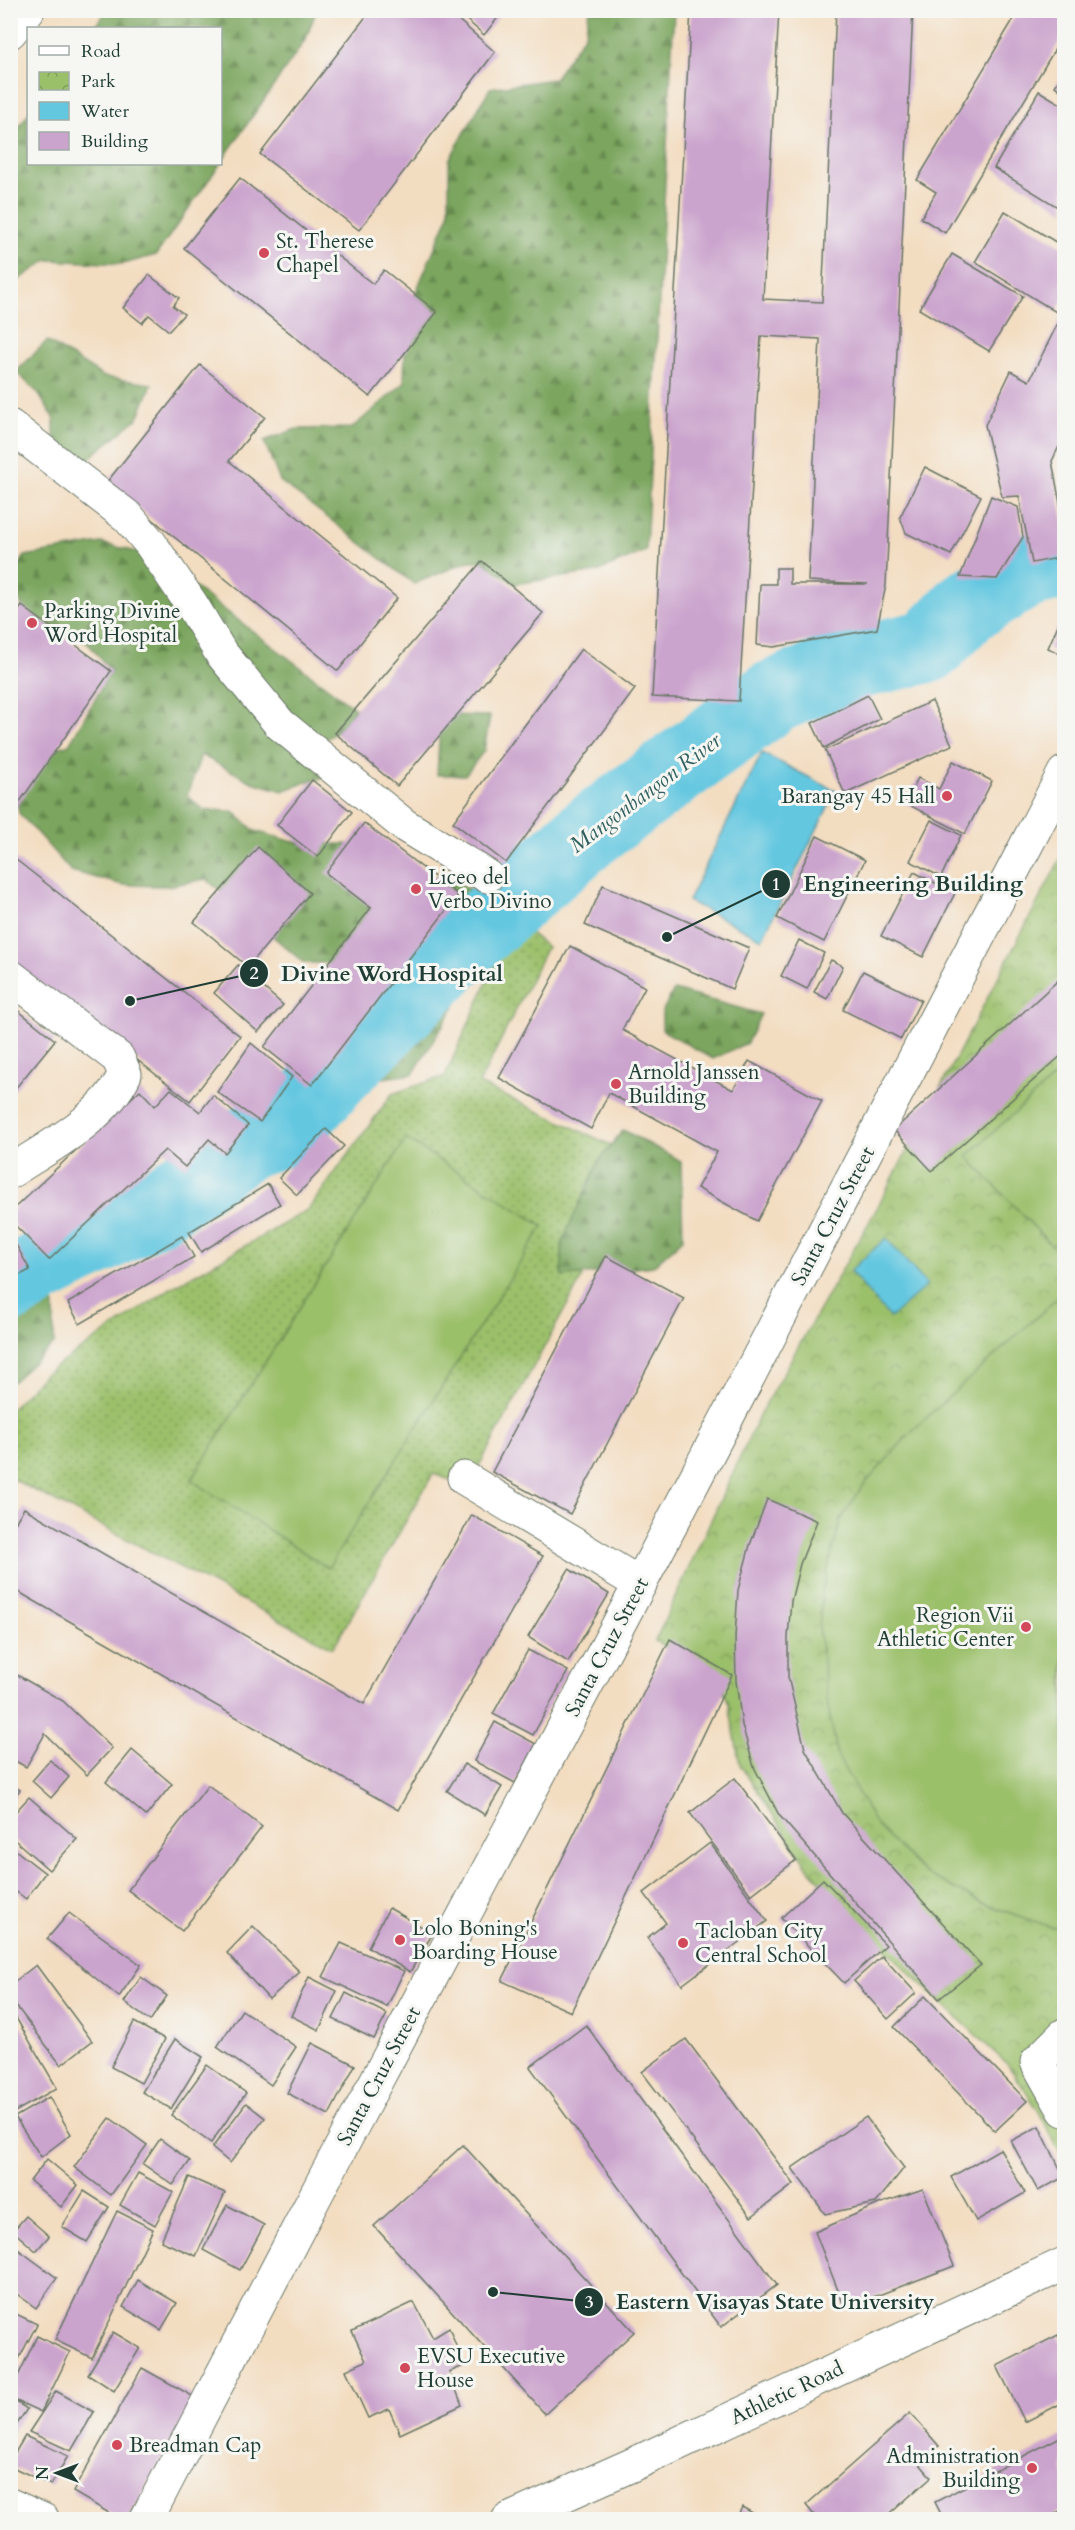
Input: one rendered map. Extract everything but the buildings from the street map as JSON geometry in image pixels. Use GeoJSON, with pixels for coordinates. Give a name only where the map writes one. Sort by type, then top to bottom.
{"type":"FeatureCollection","features":[{"type":"Feature","properties":{"kind":"street"},"geometry":{"type":"LineString","coordinates":[[10,32],[28,10]]}},
{"type":"Feature","properties":{"kind":"street"},"geometry":{"type":"LineString","coordinates":[[10,426],[128,517],[150,543],[221,653],[280,724],[404,825],[487,876]]}},
{"type":"Feature","properties":{"kind":"street","name":"Santa Cruz Street"},"geometry":{"type":"LineString","coordinates":[[146,2520],[1065,773]]}},
{"type":"Feature","properties":{"kind":"street"},"geometry":{"type":"LineString","coordinates":[[10,976],[118,1058],[125,1074],[117,1090],[88,1120],[10,1172]]}},
{"type":"Feature","properties":{"kind":"street"},"geometry":{"type":"LineString","coordinates":[[464,1478],[640,1584]]}},
{"type":"Feature","properties":{"kind":"street"},"geometry":{"type":"LineString","coordinates":[[1065,2035],[1037,2062],[1065,2110]]}},
{"type":"Feature","properties":{"kind":"street","name":"Athletic Road"},"geometry":{"type":"LineString","coordinates":[[508,2520],[1065,2264]]}},
{"type":"Feature","properties":{"kind":"street"},"geometry":{"type":"LineString","coordinates":[[10,2505],[43,2520]]}},
{"type":"Feature","properties":{"kind":"green space"},"geometry":{"type":"Polygon","coordinates":[[[108,10],[316,10],[306,39],[222,161],[222,27],[94,27],[108,10]]]}},
{"type":"Feature","properties":{"kind":"green space"},"geometry":{"type":"Polygon","coordinates":[[[589,11],[674,11],[646,551],[597,572],[515,584],[482,561],[469,561],[414,584],[280,481],[264,441],[296,429],[352,428],[404,383],[406,315],[449,214],[449,160],[490,88],[554,79],[585,34],[589,11]]]}},
{"type":"Feature","properties":{"kind":"green space"},"geometry":{"type":"Polygon","coordinates":[[[27,115],[27,165],[219,165],[156,255],[123,264],[48,260],[11,285],[11,138],[27,115]]]}},
{"type":"Feature","properties":{"kind":"green space"},"geometry":{"type":"Polygon","coordinates":[[[47,341],[104,377],[152,384],[138,418],[83,463],[54,461],[54,419],[38,393],[16,372],[47,341]]]}},
{"type":"Feature","properties":{"kind":"green space"},"geometry":{"type":"Polygon","coordinates":[[[101,543],[153,556],[356,709],[335,733],[317,745],[330,777],[312,780],[283,791],[252,782],[201,755],[187,796],[204,810],[233,811],[255,831],[302,844],[353,844],[395,888],[359,963],[304,963],[206,879],[168,886],[123,885],[71,871],[19,813],[13,763],[69,744],[111,671],[86,641],[26,617],[11,578],[25,556],[101,543]]]}},
{"type":"Feature","properties":{"kind":"green space"},"geometry":{"type":"Polygon","coordinates":[[[445,715],[490,716],[484,751],[465,775],[437,775],[440,721],[445,715]]]}},
{"type":"Feature","properties":{"kind":"green space"},"geometry":{"type":"Polygon","coordinates":[[[1064,852],[1064,2161],[1038,2110],[1008,2065],[896,1960],[809,1869],[740,1765],[729,1704],[718,1676],[655,1641],[761,1412],[877,1208],[1064,852]]]}},
{"type":"Feature","properties":{"kind":"green space"},"geometry":{"type":"Polygon","coordinates":[[[442,875],[499,904],[483,960],[413,1074],[346,1083],[356,1037],[377,973],[420,883],[442,875]]]}},
{"type":"Feature","properties":{"kind":"green space"},"geometry":{"type":"Polygon","coordinates":[[[510,931],[528,931],[547,947],[479,1084],[622,1150],[588,1218],[582,1278],[468,1486],[433,1474],[333,1648],[11,1478],[10,1410],[42,1376],[171,1288],[308,1210],[392,1094],[445,1076],[510,931]]]}},
{"type":"Feature","properties":{"kind":"green space"},"geometry":{"type":"Polygon","coordinates":[[[674,990],[761,1014],[747,1043],[713,1059],[662,1030],[662,1012],[674,990]]]}},
{"type":"Feature","properties":{"kind":"green space"},"geometry":{"type":"Polygon","coordinates":[[[1064,1068],[1064,1235],[1052,1246],[967,1156],[1064,1068]]]}},
{"type":"Feature","properties":{"kind":"green space"},"geometry":{"type":"Polygon","coordinates":[[[623,1130],[681,1161],[683,1239],[653,1266],[562,1277],[562,1242],[599,1161],[623,1130]]]}},
{"type":"Feature","properties":{"kind":"green space"},"geometry":{"type":"Polygon","coordinates":[[[406,1139],[543,1226],[328,1568],[191,1480],[406,1139]]]}},
{"type":"Feature","properties":{"kind":"green space"},"geometry":{"type":"Polygon","coordinates":[[[144,1193],[187,1193],[206,1206],[54,1298],[54,1344],[11,1383],[11,1292],[40,1275],[144,1193]]]}},
{"type":"Feature","properties":{"kind":"green space"},"geometry":{"type":"Polygon","coordinates":[[[1064,1292],[1064,1927],[1051,1927],[982,1903],[925,1873],[876,1825],[838,1757],[828,1707],[819,1626],[823,1587],[841,1519],[863,1486],[912,1431],[1064,1292]]]}},
{"type":"Feature","properties":{"kind":"water"},"geometry":{"type":"Polygon","coordinates":[[[762,753],[836,791],[762,939],[688,901],[762,753]]]}},
{"type":"Feature","properties":{"kind":"water"},"geometry":{"type":"Polygon","coordinates":[[[886,1238],[927,1285],[890,1318],[850,1271],[886,1238]]]}},
{"type":"Feature","properties":{"kind":"waterway","name":"Mangonbangon River"},"geometry":{"type":"LineString","coordinates":[[10,1286],[36,1270],[154,1209],[247,1142],[287,1128],[335,1074],[476,932],[589,833],[773,697],[850,664],[929,646],[967,607],[1023,573],[1064,562]]}},
{"type":"Feature","properties":{"kind":"place","name":"St. Therese Chapel"},"geometry":{"type":"Point","coordinates":[264,253]}},
{"type":"Feature","properties":{"kind":"place","name":"Parking Divine Word Hospital"},"geometry":{"type":"Point","coordinates":[32,623]}},
{"type":"Feature","properties":{"kind":"place","name":"Barangay 45 Hall"},"geometry":{"type":"Point","coordinates":[947,796]}},
{"type":"Feature","properties":{"kind":"place","name":"Liceo del Verbo Divino"},"geometry":{"type":"Point","coordinates":[416,889]}},
{"type":"Feature","properties":{"kind":"place","name":"Engineering Building"},"geometry":{"type":"Point","coordinates":[667,937]}},
{"type":"Feature","properties":{"kind":"place","name":"Divine Word Hospital"},"geometry":{"type":"Point","coordinates":[130,1001]}},
{"type":"Feature","properties":{"kind":"place","name":"Arnold Janssen Building"},"geometry":{"type":"Point","coordinates":[616,1084]}},
{"type":"Feature","properties":{"kind":"place","name":"Region Vii Athletic Center"},"geometry":{"type":"Point","coordinates":[1026,1627]}},
{"type":"Feature","properties":{"kind":"place","name":"Lolo Boning's Boarding House"},"geometry":{"type":"Point","coordinates":[400,1940]}},
{"type":"Feature","properties":{"kind":"place","name":"Tacloban City Central School"},"geometry":{"type":"Point","coordinates":[683,1943]}},
{"type":"Feature","properties":{"kind":"place","name":"Eastern Visayas State University"},"geometry":{"type":"Point","coordinates":[493,2292]}},
{"type":"Feature","properties":{"kind":"place","name":"EVSU Executive House"},"geometry":{"type":"Point","coordinates":[405,2368]}},
{"type":"Feature","properties":{"kind":"place","name":"Breadman Cap"},"geometry":{"type":"Point","coordinates":[117,2445]}},
{"type":"Feature","properties":{"kind":"place","name":"Administration Building"},"geometry":{"type":"Point","coordinates":[1032,2468]}}]}
